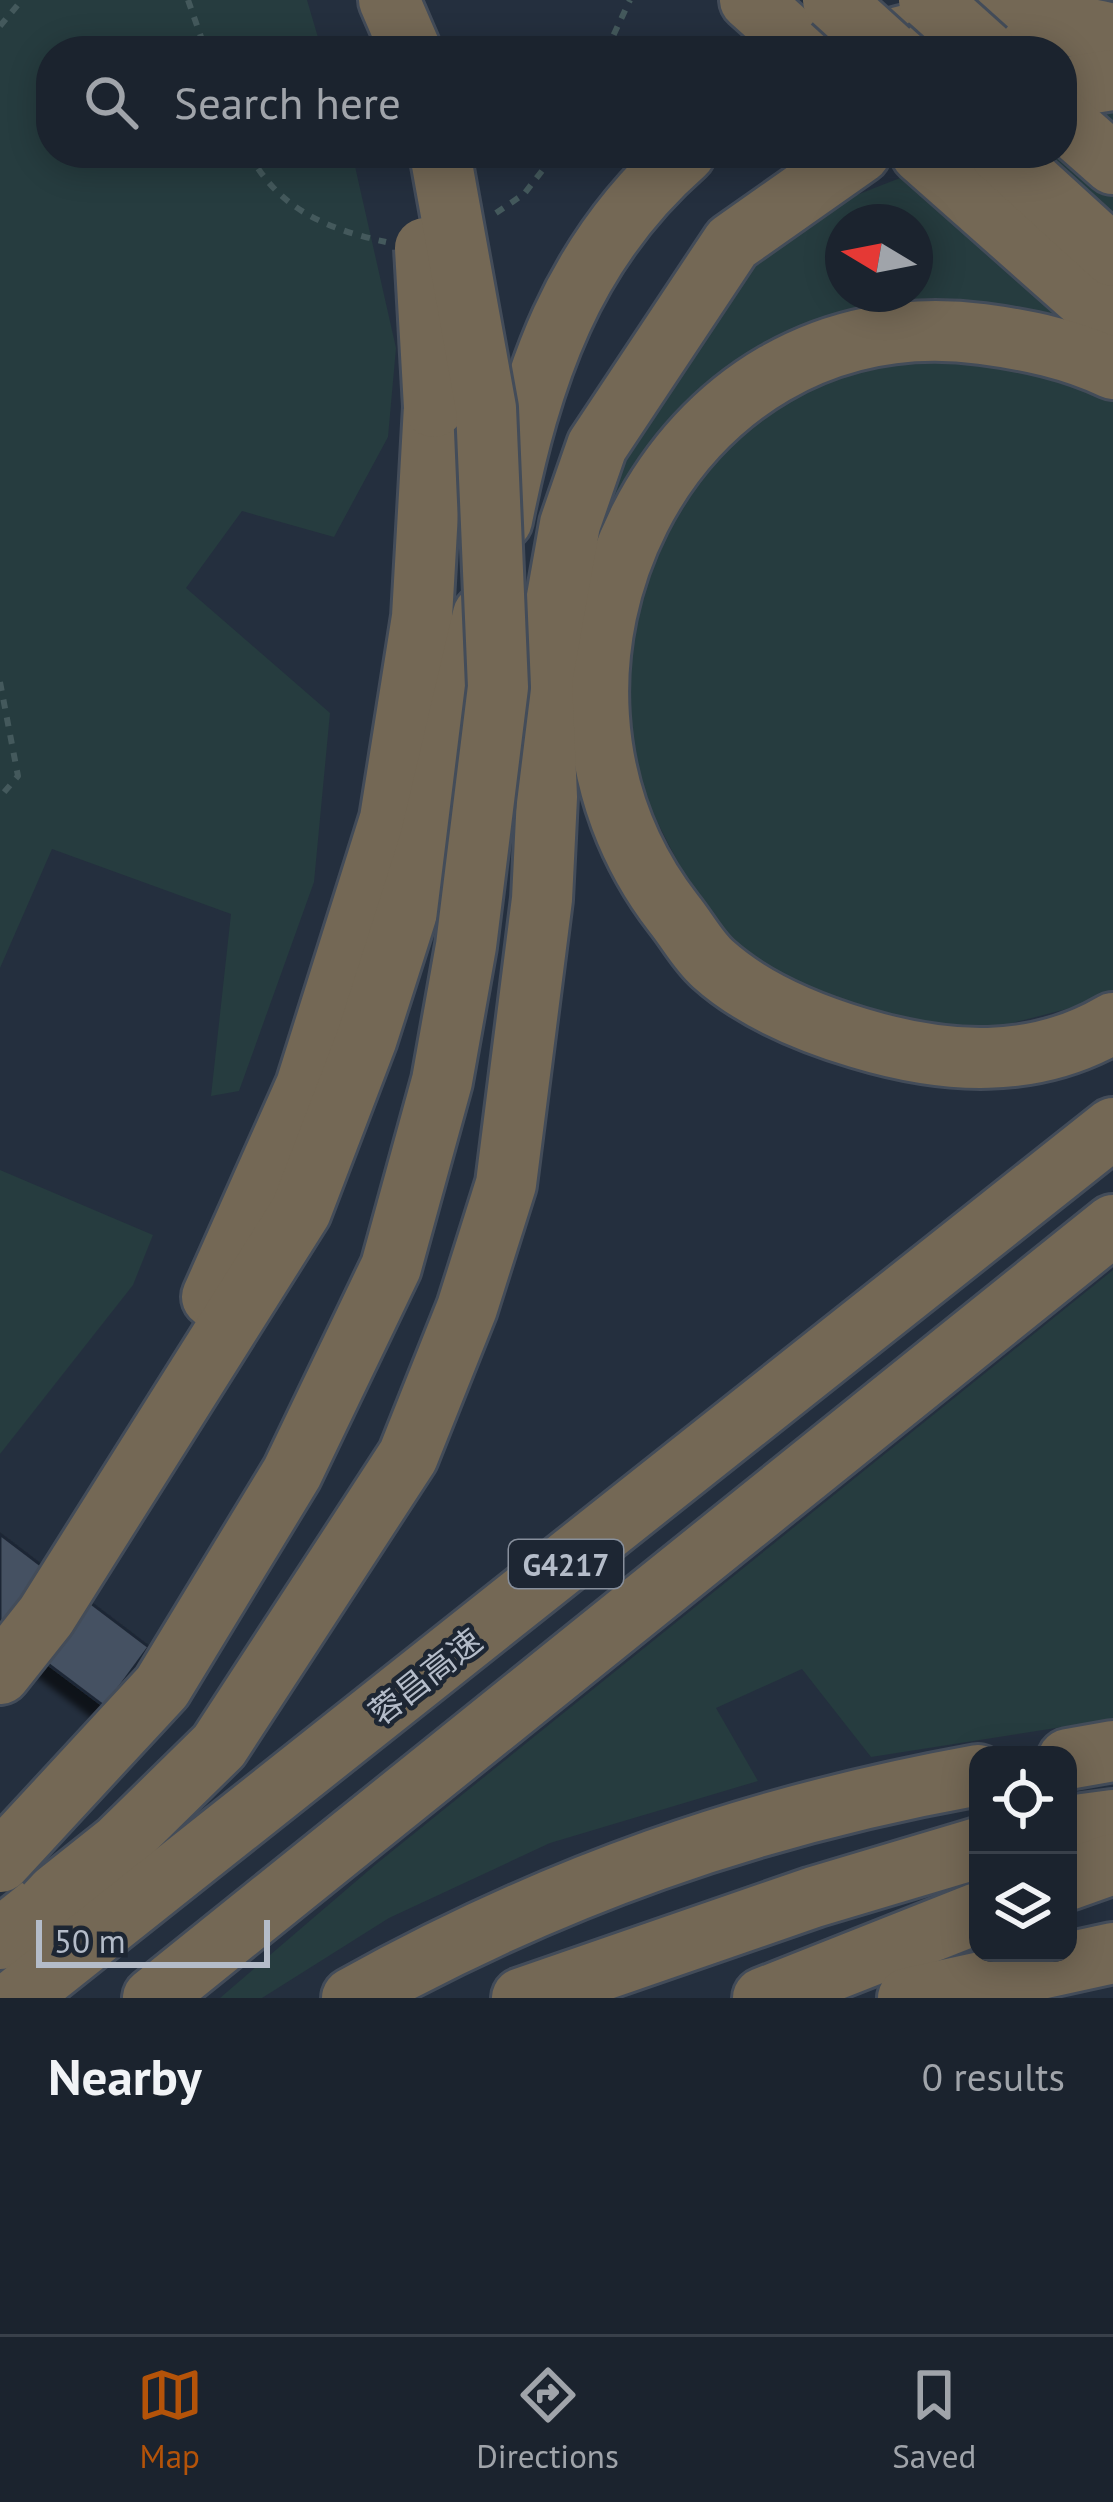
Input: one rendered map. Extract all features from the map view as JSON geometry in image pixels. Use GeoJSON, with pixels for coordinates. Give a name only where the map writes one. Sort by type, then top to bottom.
{"type":"FeatureCollection","features":[{"type":"Feature","properties":{"kind":"highway"},"geometry":{"type":"LineString","coordinates":[[373,0],[383,36]]}},
{"type":"Feature","properties":{"kind":"highway"},"geometry":{"type":"LineString","coordinates":[[389,0],[405,36]]}},
{"type":"Feature","properties":{"kind":"highway"},"geometry":{"type":"LineString","coordinates":[[750,0],[790,36]]}},
{"type":"Feature","properties":{"kind":"highway"},"geometry":{"type":"LineString","coordinates":[[833,0],[873,36]]}},
{"type":"Feature","properties":{"kind":"highway"},"geometry":{"type":"LineString","coordinates":[[928,0],[969,36]]}},
{"type":"Feature","properties":{"kind":"highway"},"geometry":{"type":"LineString","coordinates":[[894,36],[1066,22],[1113,34]]}},
{"type":"Feature","properties":{"kind":"highway"},"geometry":{"type":"LineString","coordinates":[[1077,86],[1113,80]]}},
{"type":"Feature","properties":{"kind":"highway"},"geometry":{"type":"LineString","coordinates":[[1077,132],[1113,164]]}},
{"type":"Feature","properties":{"kind":"highway"},"geometry":{"type":"LineString","coordinates":[[46,1616],[211,1301],[306,1086],[389,819],[422,617],[434,407],[424,239],[411,168]]}},
{"type":"Feature","properties":{"kind":"highway"},"geometry":{"type":"LineString","coordinates":[[0,1862],[163,1687],[292,1473],[391,1267],[442,1082],[466,946],[498,687],[486,408],[443,168]]}},
{"type":"Feature","properties":{"kind":"highway"},"geometry":{"type":"LineString","coordinates":[[0,1674],[46,1616],[302,1211],[367,1038],[430,840],[462,718],[520,428],[554,330],[586,268],[673,168]]}},
{"type":"Feature","properties":{"kind":"highway"},"geometry":{"type":"LineString","coordinates":[[0,1939],[119,1844],[219,1746],[408,1456],[467,1308],[506,1184],[542,899],[547,797],[542,681],[570,524],[597,446],[732,243],[839,168]]}},
{"type":"Feature","properties":{"kind":"highway"},"geometry":{"type":"LineString","coordinates":[[938,168],[1113,323]]}},
{"type":"Feature","properties":{"kind":"highway"},"geometry":{"type":"LineString","coordinates":[[1016,168],[1113,256]]}},
{"type":"Feature","properties":{"kind":"highway"},"geometry":{"type":"LineString","coordinates":[[1113,369],[1083,355],[1018,339],[892,331],[785,365],[725,408],[634,524],[605,609],[594,691],[602,767],[641,872],[713,964],[805,1022],[915,1055],[995,1061],[1085,1040],[1113,1023]]}},
{"type":"Feature","properties":{"kind":"highway","name":"蓉昌高速"},"geometry":{"type":"LineString","coordinates":[[17,1998],[1113,1128]]}},
{"type":"Feature","properties":{"kind":"highway","name":"G4217"},"geometry":{"type":"LineString","coordinates":[[153,1998],[1113,1226]]}},
{"type":"Feature","properties":{"kind":"highway"},"geometry":{"type":"LineString","coordinates":[[1077,1757],[1113,1750]]}},
{"type":"Feature","properties":{"kind":"highway"},"geometry":{"type":"LineString","coordinates":[[352,1998],[443,1947],[611,1871],[796,1816],[969,1777]]}},
{"type":"Feature","properties":{"kind":"highway"},"geometry":{"type":"LineString","coordinates":[[1077,1825],[1113,1820]]}},
{"type":"Feature","properties":{"kind":"highway"},"geometry":{"type":"LineString","coordinates":[[522,1998],[814,1897],[969,1850]]}},
{"type":"Feature","properties":{"kind":"highway"},"geometry":{"type":"LineString","coordinates":[[1077,1877],[1113,1864]]}},
{"type":"Feature","properties":{"kind":"highway"},"geometry":{"type":"LineString","coordinates":[[764,1998],[969,1917]]}},
{"type":"Feature","properties":{"kind":"highway"},"geometry":{"type":"LineString","coordinates":[[908,1998],[1113,1953]]}},
{"type":"Feature","properties":{"kind":"path"},"geometry":{"type":"LineString","coordinates":[[0,26],[22,0]]}},
{"type":"Feature","properties":{"kind":"path"},"geometry":{"type":"LineString","coordinates":[[188,0],[201,36]]}},
{"type":"Feature","properties":{"kind":"path"},"geometry":{"type":"LineString","coordinates":[[613,36],[630,0]]}},
{"type":"Feature","properties":{"kind":"path"},"geometry":{"type":"LineString","coordinates":[[0,682],[18,776],[0,797]]}},
{"type":"Feature","properties":{"kind":"green space"},"geometry":{"type":"Polygon","coordinates":[[[0,0],[307,0],[318,36],[36,36],[36,168],[355,168],[396,348],[388,437],[334,537],[242,511],[186,588],[330,713],[314,882],[239,1091],[211,1096],[231,914],[52,849],[0,968],[0,0]]]}},
{"type":"Feature","properties":{"kind":"green space"},"geometry":{"type":"Polygon","coordinates":[[[1113,96],[1113,993],[1102,1000],[977,1032],[933,1030],[805,1002],[730,948],[691,888],[646,800],[620,699],[608,509],[643,409],[734,279],[825,216],[825,312],[933,312],[933,204],[842,204],[926,168],[1077,168],[1077,136],[1113,96]]]}},
{"type":"Feature","properties":{"kind":"green space"},"geometry":{"type":"Polygon","coordinates":[[[0,1170],[153,1235],[133,1285],[0,1454],[0,1170]]]}},
{"type":"Feature","properties":{"kind":"green space"},"geometry":{"type":"Polygon","coordinates":[[[1113,1270],[1113,1719],[871,1757],[802,1669],[716,1708],[758,1781],[550,1843],[389,1918],[262,1998],[220,1998],[375,1865],[1113,1270]]]}},
{"type":"Feature","properties":{"kind":"building"},"geometry":{"type":"Polygon","coordinates":[[[0,1534],[149,1647],[105,1707],[0,1628],[0,1534]]]}}]}
